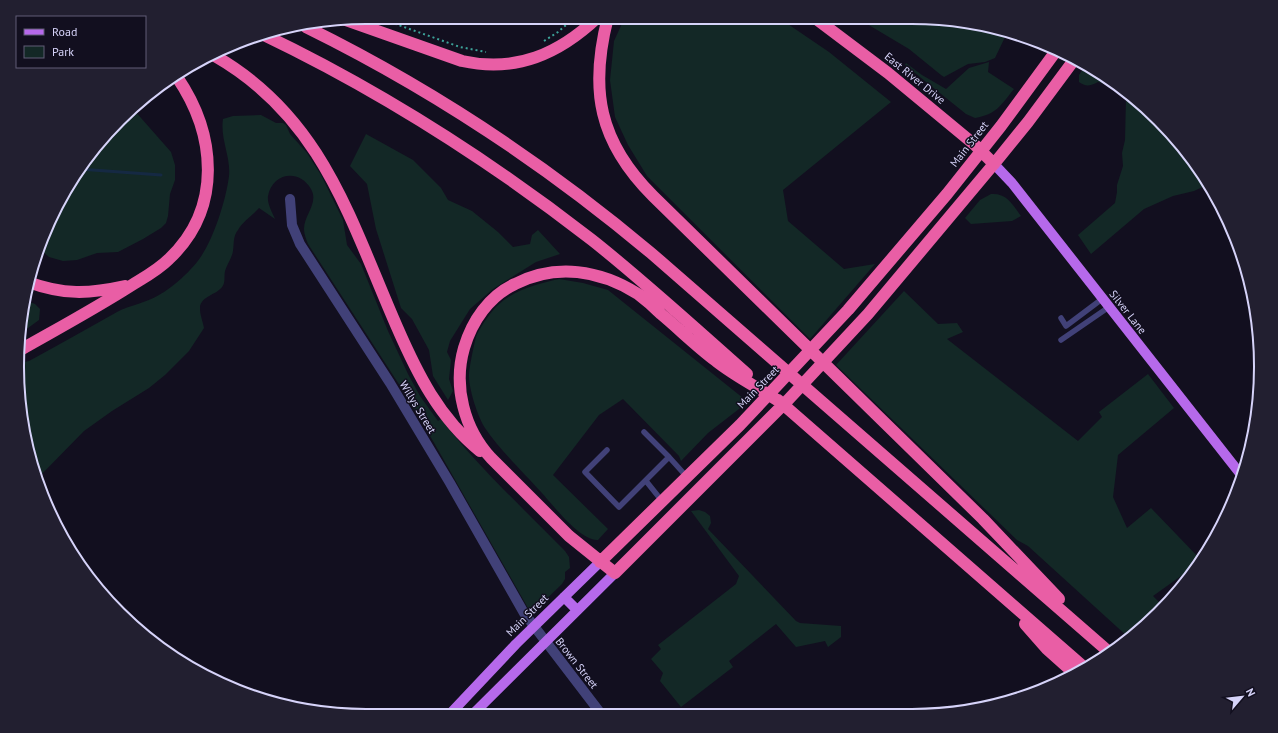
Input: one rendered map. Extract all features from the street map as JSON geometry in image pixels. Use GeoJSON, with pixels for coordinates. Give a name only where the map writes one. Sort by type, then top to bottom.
{"type":"FeatureCollection","features":[{"type":"Feature","properties":{"kind":"highway"},"geometry":{"type":"LineString","coordinates":[[358,24],[462,61],[495,65],[522,62],[552,51],[575,37],[590,24]]}},
{"type":"Feature","properties":{"kind":"highway"},"geometry":{"type":"LineString","coordinates":[[607,24],[600,58],[599,91],[606,126],[617,151],[629,169],[647,190],[994,530],[1097,642]]}},
{"type":"Feature","properties":{"kind":"highway","name":"East River Drive"},"geometry":{"type":"LineString","coordinates":[[823,24],[888,73],[981,151],[994,164]]}},
{"type":"Feature","properties":{"kind":"highway"},"geometry":{"type":"LineString","coordinates":[[310,29],[360,54],[414,85],[488,131],[584,199],[630,235],[1105,649]]}},
{"type":"Feature","properties":{"kind":"highway"},"geometry":{"type":"LineString","coordinates":[[270,38],[383,98],[441,133],[553,210],[606,252],[751,380],[777,400],[1081,664]]}},
{"type":"Feature","properties":{"kind":"highway","name":"Main Street"},"geometry":{"type":"LineString","coordinates":[[600,562],[740,424],[839,320],[911,238],[981,151],[1053,55]]}},
{"type":"Feature","properties":{"kind":"highway"},"geometry":{"type":"LineString","coordinates":[[218,58],[246,77],[270,97],[292,120],[312,146],[338,190],[403,341],[427,389],[440,410],[456,429],[472,445],[491,458]]}},
{"type":"Feature","properties":{"kind":"highway"},"geometry":{"type":"LineString","coordinates":[[751,380],[717,362],[649,303],[629,289],[606,279],[582,272],[561,270],[535,276],[510,286],[489,303],[472,328],[463,353],[460,379],[463,406],[474,435],[481,447],[554,521],[600,562],[615,573],[792,395],[854,329],[913,262],[994,164],[1028,122],[1071,64]]}},
{"type":"Feature","properties":{"kind":"highway"},"geometry":{"type":"LineString","coordinates":[[25,347],[104,304],[162,265],[182,245],[198,218],[205,196],[208,176],[208,161],[205,141],[194,108],[179,80]]}},
{"type":"Feature","properties":{"kind":"highway"},"geometry":{"type":"LineString","coordinates":[[35,284],[57,291],[79,293],[106,290],[134,284]]}},
{"type":"Feature","properties":{"kind":"highway"},"geometry":{"type":"LineString","coordinates":[[687,477],[697,491]]}},
{"type":"Feature","properties":{"kind":"highway"},"geometry":{"type":"LineString","coordinates":[[998,592],[1047,649],[1070,670]]}},
{"type":"Feature","properties":{"kind":"main road","name":"Silver Lane"},"geometry":{"type":"LineString","coordinates":[[994,164],[1012,183],[1238,471]]}},
{"type":"Feature","properties":{"kind":"main road","name":"Main Street"},"geometry":{"type":"LineString","coordinates":[[455,709],[534,626],[600,562]]}},
{"type":"Feature","properties":{"kind":"main road"},"geometry":{"type":"LineString","coordinates":[[478,709],[615,573]]}},
{"type":"Feature","properties":{"kind":"main road"},"geometry":{"type":"LineString","coordinates":[[564,597],[577,610]]}},
{"type":"Feature","properties":{"kind":"street","name":"Willys Street"},"geometry":{"type":"LineString","coordinates":[[290,199],[292,224],[300,244],[390,383],[450,483],[521,608],[534,626]]}},
{"type":"Feature","properties":{"kind":"street","name":"Brown Street"},"geometry":{"type":"LineString","coordinates":[[534,626],[597,709]]}},
{"type":"Feature","properties":{"kind":"lane"},"geometry":{"type":"LineString","coordinates":[[1061,318],[1066,326],[1106,303]]}},
{"type":"Feature","properties":{"kind":"lane"},"geometry":{"type":"LineString","coordinates":[[1061,340],[1106,303]]}},
{"type":"Feature","properties":{"kind":"lane"},"geometry":{"type":"LineString","coordinates":[[644,432],[687,477]]}},
{"type":"Feature","properties":{"kind":"lane"},"geometry":{"type":"LineString","coordinates":[[608,450],[585,472],[619,507],[669,457]]}},
{"type":"Feature","properties":{"kind":"lane"},"geometry":{"type":"LineString","coordinates":[[646,481],[662,501]]}},
{"type":"Feature","properties":{"kind":"path"},"geometry":{"type":"LineString","coordinates":[[396,24],[464,48],[490,53]]}},
{"type":"Feature","properties":{"kind":"path"},"geometry":{"type":"LineString","coordinates":[[541,42],[558,32],[567,24]]}},
{"type":"Feature","properties":{"kind":"green space"},"geometry":{"type":"Polygon","coordinates":[[[622,24],[788,24],[829,52],[891,102],[783,190],[788,221],[844,269],[875,264],[810,339],[647,176],[628,145],[615,117],[610,80],[614,41],[622,24]]]}},
{"type":"Feature","properties":{"kind":"green space"},"geometry":{"type":"Polygon","coordinates":[[[867,24],[912,24],[956,27],[1005,37],[995,58],[985,62],[968,64],[944,77],[909,49],[867,24]]]}},
{"type":"Feature","properties":{"kind":"green space"},"geometry":{"type":"Polygon","coordinates":[[[989,62],[988,72],[1014,89],[993,112],[975,118],[966,114],[905,65],[906,63],[922,75],[946,89],[969,68],[989,62]]]}},
{"type":"Feature","properties":{"kind":"green space"},"geometry":{"type":"Polygon","coordinates":[[[1083,70],[1105,84],[1098,82],[1084,85],[1079,82],[1079,75],[1083,70]]]}},
{"type":"Feature","properties":{"kind":"green space"},"geometry":{"type":"Polygon","coordinates":[[[1126,100],[1154,124],[1183,158],[1203,187],[1194,191],[1173,196],[1144,209],[1091,254],[1078,235],[1115,203],[1117,185],[1123,166],[1122,153],[1125,140],[1126,100]]]}},
{"type":"Feature","properties":{"kind":"green space"},"geometry":{"type":"Polygon","coordinates":[[[137,113],[171,152],[175,165],[175,180],[170,194],[166,223],[161,228],[143,239],[118,252],[97,253],[77,260],[63,261],[49,257],[43,252],[59,215],[70,195],[95,158],[124,124],[137,113]]]}},
{"type":"Feature","properties":{"kind":"green space"},"geometry":{"type":"Polygon","coordinates":[[[261,115],[276,123],[283,123],[286,125],[290,134],[307,153],[321,175],[343,220],[347,245],[361,264],[388,331],[420,396],[438,421],[441,419],[485,471],[565,551],[569,557],[570,568],[565,572],[565,579],[562,584],[534,611],[528,608],[402,389],[308,244],[304,229],[312,204],[313,194],[306,182],[293,176],[280,178],[271,188],[268,196],[268,202],[275,219],[259,208],[242,224],[236,232],[232,254],[225,271],[224,283],[219,290],[206,298],[201,304],[200,311],[204,328],[189,351],[165,375],[149,388],[112,411],[84,431],[41,475],[27,411],[24,362],[29,361],[117,312],[154,298],[176,283],[196,263],[205,250],[215,230],[225,196],[229,169],[222,126],[223,119],[233,116],[261,115]]]}},
{"type":"Feature","properties":{"kind":"green space"},"geometry":{"type":"Polygon","coordinates":[[[366,134],[413,160],[441,188],[448,200],[472,211],[498,232],[513,247],[530,244],[532,235],[538,230],[560,254],[536,262],[493,289],[470,309],[450,341],[447,352],[451,360],[449,379],[453,391],[448,400],[433,376],[429,350],[412,319],[401,308],[376,229],[367,184],[350,166],[366,134]]]}},
{"type":"Feature","properties":{"kind":"green space"},"geometry":{"type":"Polygon","coordinates":[[[991,194],[997,194],[1005,197],[1021,216],[1012,221],[971,224],[965,218],[980,200],[991,194]]]}},
{"type":"Feature","properties":{"kind":"green space"},"geometry":{"type":"Polygon","coordinates":[[[559,279],[583,283],[608,290],[748,402],[708,433],[681,461],[679,456],[623,399],[599,415],[553,475],[608,529],[598,540],[591,539],[575,529],[497,444],[485,428],[480,417],[474,403],[469,382],[476,337],[495,308],[505,299],[519,291],[559,279]]]}},
{"type":"Feature","properties":{"kind":"green space"},"geometry":{"type":"Polygon","coordinates":[[[904,291],[938,324],[957,323],[963,332],[947,339],[1078,441],[1102,417],[1099,412],[1148,374],[1174,408],[1118,455],[1113,497],[1127,528],[1151,508],[1197,556],[1184,574],[1153,596],[1160,603],[1125,634],[1028,546],[1017,540],[836,365],[904,291]]]}},
{"type":"Feature","properties":{"kind":"green space"},"geometry":{"type":"Polygon","coordinates":[[[31,302],[40,309],[39,320],[26,328],[27,322],[31,302]]]}},
{"type":"Feature","properties":{"kind":"green space"},"geometry":{"type":"Polygon","coordinates":[[[699,510],[710,516],[711,523],[708,529],[796,621],[800,623],[841,626],[841,637],[828,647],[825,641],[796,647],[776,624],[729,661],[733,667],[681,707],[660,681],[663,673],[651,659],[661,649],[658,645],[736,584],[739,576],[691,511],[699,510]]]}},
{"type":"Feature","properties":{"kind":"waterway"},"geometry":{"type":"LineString","coordinates":[[87,170],[161,175]]}}]}
